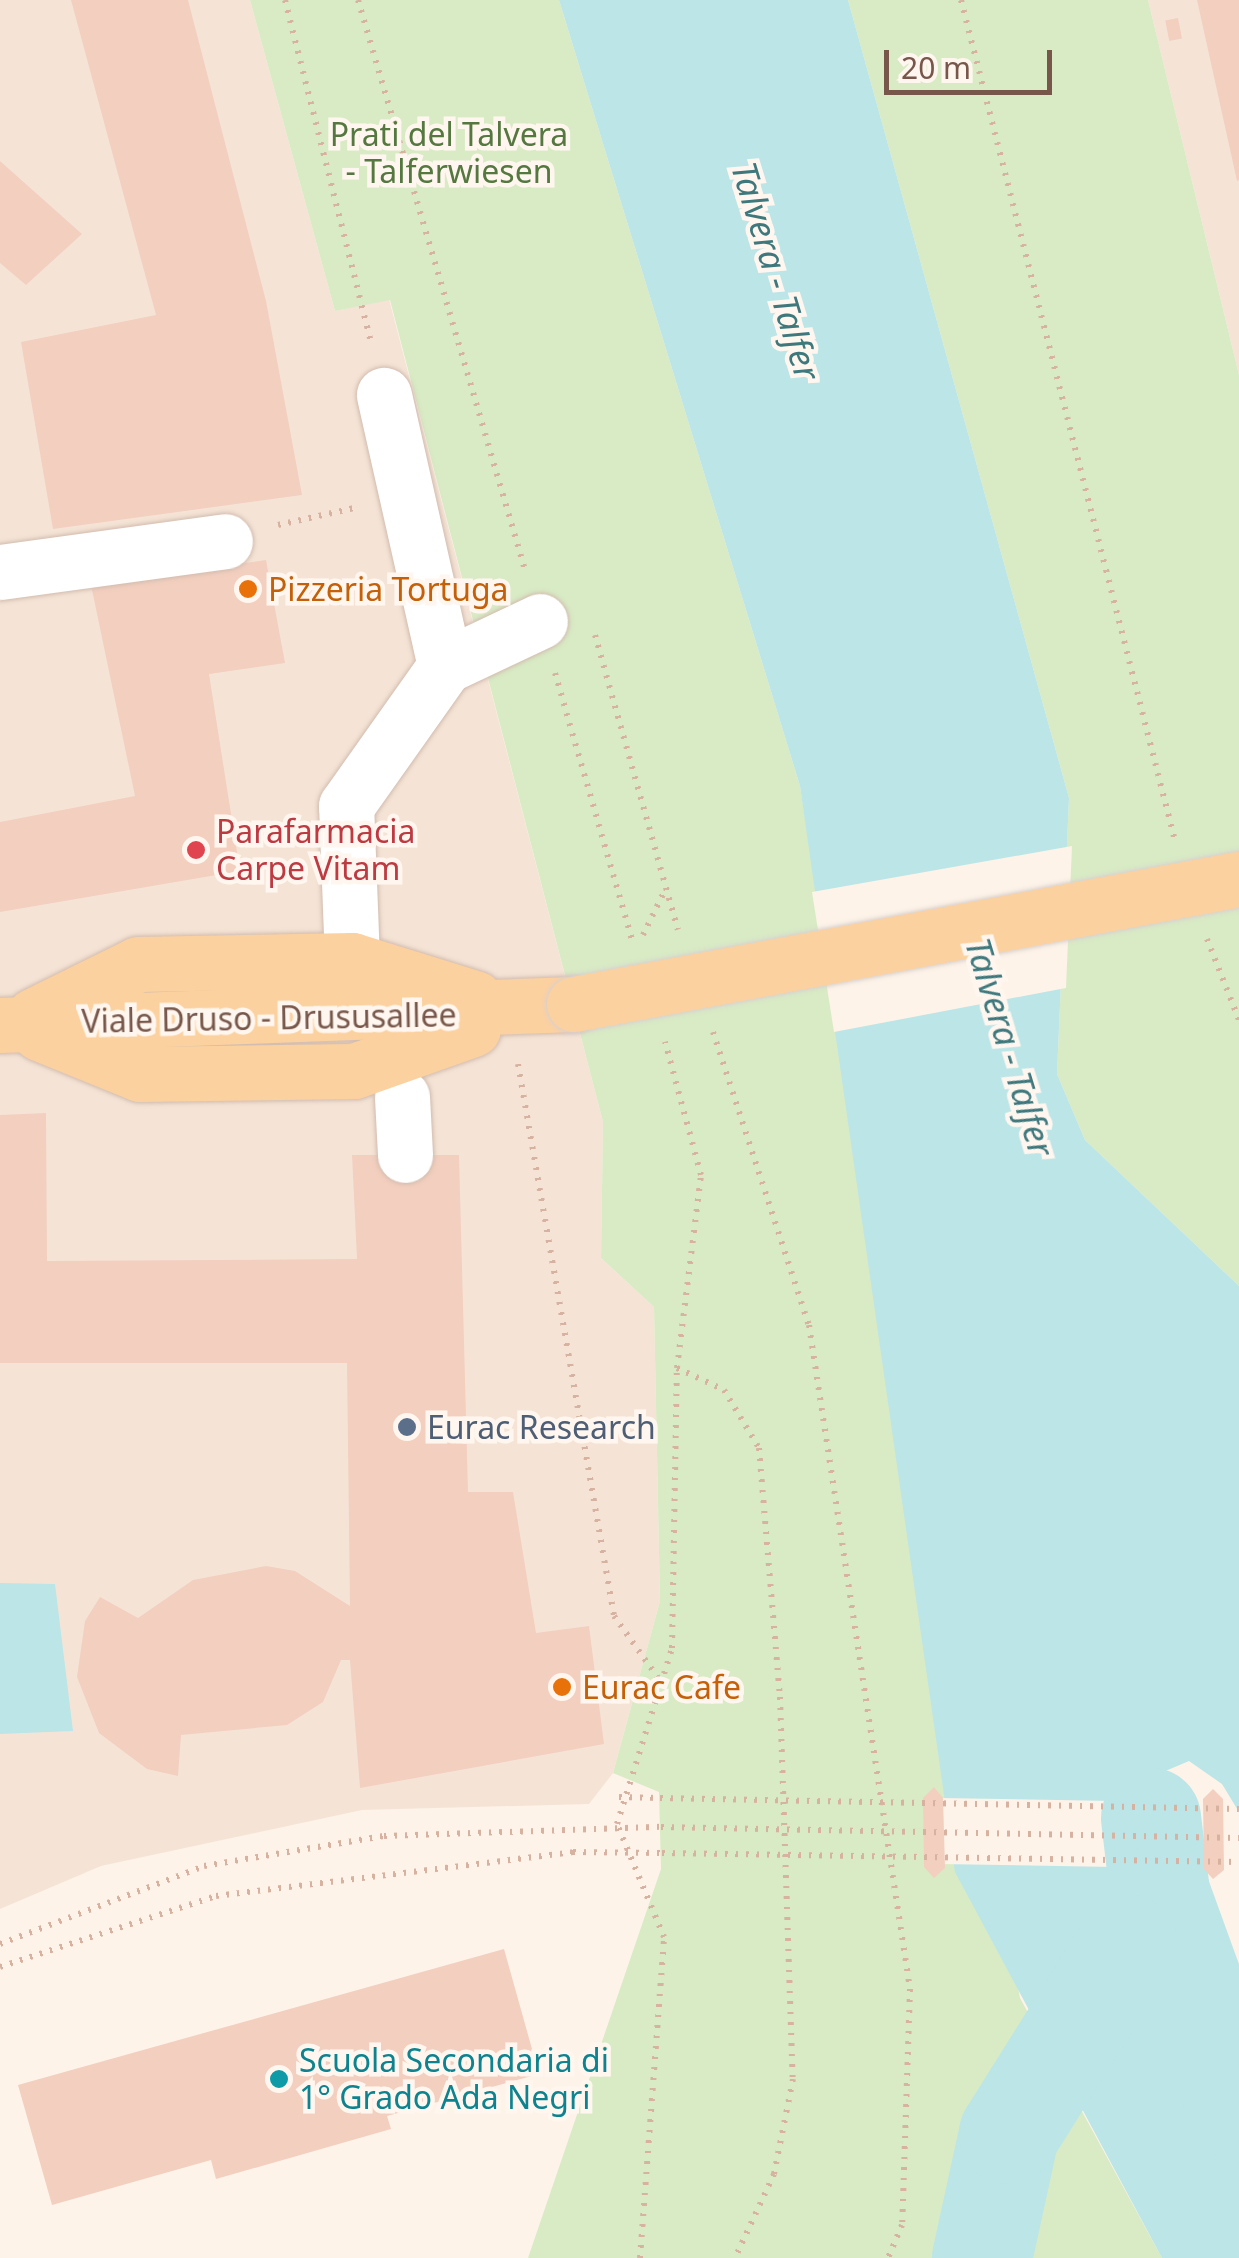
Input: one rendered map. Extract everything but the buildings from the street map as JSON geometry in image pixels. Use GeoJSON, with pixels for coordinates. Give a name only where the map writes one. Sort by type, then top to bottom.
{"type":"FeatureCollection","features":[{"type":"Feature","properties":{"kind":"main road"},"geometry":{"type":"LineString","coordinates":[[548,1008],[1239,880]]}},
{"type":"Feature","properties":{"kind":"main road","name":"Viale Druso - Drususallee"},"geometry":{"type":"LineString","coordinates":[[9,1024],[138,964],[352,960],[548,1008]]}},
{"type":"Feature","properties":{"kind":"main road","name":"Viale Druso - Drususallee"},"geometry":{"type":"LineString","coordinates":[[9,1024],[548,1008]]}},
{"type":"Feature","properties":{"kind":"street"},"geometry":{"type":"LineString","coordinates":[[384,395],[445,666]]}},
{"type":"Feature","properties":{"kind":"street"},"geometry":{"type":"LineString","coordinates":[[0,572],[226,541]]}},
{"type":"Feature","properties":{"kind":"street"},"geometry":{"type":"LineString","coordinates":[[352,960],[346,806],[445,666],[540,621]]}},
{"type":"Feature","properties":{"kind":"street"},"geometry":{"type":"LineString","coordinates":[[402,1096],[406,1155]]}},
{"type":"Feature","properties":{"kind":"path"},"geometry":{"type":"LineString","coordinates":[[285,0],[384,395]]}},
{"type":"Feature","properties":{"kind":"path"},"geometry":{"type":"LineString","coordinates":[[358,0],[636,950],[665,890]]}},
{"type":"Feature","properties":{"kind":"path"},"geometry":{"type":"LineString","coordinates":[[961,0],[1181,858]]}},
{"type":"Feature","properties":{"kind":"path"},"geometry":{"type":"LineString","coordinates":[[226,541],[409,500]]}},
{"type":"Feature","properties":{"kind":"path"},"geometry":{"type":"LineString","coordinates":[[540,621],[568,617],[592,630],[606,655],[682,943]]}},
{"type":"Feature","properties":{"kind":"path"},"geometry":{"type":"LineString","coordinates":[[1203,927],[1239,1020]]}},
{"type":"Feature","properties":{"kind":"path"},"geometry":{"type":"LineString","coordinates":[[548,1008],[516,1089],[557,1255],[614,1616],[662,1684]]}},
{"type":"Feature","properties":{"kind":"path"},"geometry":{"type":"LineString","coordinates":[[706,1013],[809,1325],[910,1988],[902,2225],[888,2258]]}},
{"type":"Feature","properties":{"kind":"path"},"geometry":{"type":"LineString","coordinates":[[640,2258],[664,1936],[626,1852],[617,1824],[618,1796],[662,1684],[676,1606],[677,1368],[700,1174],[658,1021]]}},
{"type":"Feature","properties":{"kind":"path"},"geometry":{"type":"LineString","coordinates":[[677,1368],[724,1390],[759,1448],[780,1698],[793,2080],[774,2174],[734,2258]]}},
{"type":"Feature","properties":{"kind":"path"},"geometry":{"type":"LineString","coordinates":[[618,1796],[1239,1808]]}},
{"type":"Feature","properties":{"kind":"path"},"geometry":{"type":"LineString","coordinates":[[0,1944],[204,1866],[384,1836],[617,1824],[1239,1838]]}},
{"type":"Feature","properties":{"kind":"path"},"geometry":{"type":"LineString","coordinates":[[0,1967],[216,1896],[626,1852],[1239,1862]]}},
{"type":"Feature","properties":{"kind":"shaded area"},"geometry":{"type":"Polygon","coordinates":[[[0,0],[250,0],[335,311],[389,299],[603,1122],[601,1258],[654,1307],[660,1601],[613,1773],[589,1804],[362,1810],[101,1866],[0,1909],[0,0]]]}},
{"type":"Feature","properties":{"kind":"shaded area"},"geometry":{"type":"Polygon","coordinates":[[[1148,0],[1239,0],[1239,375],[1224,313],[1148,0]]]}},
{"type":"Feature","properties":{"kind":"green space","name":"Prati del Talvera - Talferwiesen"},"geometry":{"type":"Polygon","coordinates":[[[250,0],[559,0],[800,786],[854,1131],[1020,1998],[1162,2258],[528,2258],[661,1869],[659,1792],[613,1773],[660,1601],[654,1307],[601,1258],[603,1122],[390,300],[335,311],[250,0]]]}},
{"type":"Feature","properties":{"kind":"green space"},"geometry":{"type":"Polygon","coordinates":[[[848,0],[1148,0],[1239,375],[1239,1286],[1085,1140],[1057,1074],[1069,798],[848,0]]]}},
{"type":"Feature","properties":{"kind":"water"},"geometry":{"type":"Polygon","coordinates":[[[559,0],[848,0],[1069,798],[1057,1074],[1085,1140],[1239,1286],[1239,1812],[1222,1784],[1189,1761],[1156,1775],[1150,1797],[1159,1877],[1183,1899],[1178,1974],[1239,2072],[1239,2258],[1162,2258],[955,1872],[800,786],[559,0]]]}},
{"type":"Feature","properties":{"kind":"water"},"geometry":{"type":"Polygon","coordinates":[[[0,1583],[55,1584],[73,1731],[0,1734],[0,1583]]]}},
{"type":"Feature","properties":{"kind":"pier"},"geometry":{"type":"Polygon","coordinates":[[[1072,846],[1066,988],[834,1032],[812,892],[1072,846]]]}},
{"type":"Feature","properties":{"kind":"pier"},"geometry":{"type":"Polygon","coordinates":[[[940,1798],[1157,1802],[1156,1868],[939,1864],[940,1798]]]}},
{"type":"Feature","properties":{"kind":"waterway","name":"Talvera - Talfer"},"geometry":{"type":"LineString","coordinates":[[1151,1818],[1160,1893],[1239,2111]]}},
{"type":"Feature","properties":{"kind":"waterway"},"geometry":{"type":"LineString","coordinates":[[982,2258],[1009,2134],[1128,1944]]}},
{"type":"Feature","properties":{"kind":"place","name":"Pizzeria Tortuga"},"geometry":{"type":"Point","coordinates":[248,589]}},
{"type":"Feature","properties":{"kind":"place","name":"Parafarmacia Carpe Vitam"},"geometry":{"type":"Point","coordinates":[196,850]}},
{"type":"Feature","properties":{"kind":"place","name":"Eurac Research"},"geometry":{"type":"Point","coordinates":[407,1427]}},
{"type":"Feature","properties":{"kind":"place","name":"Eurac Cafe"},"geometry":{"type":"Point","coordinates":[562,1687]}},
{"type":"Feature","properties":{"kind":"place","name":"Scuola Secondaria di 1° Grado Ada Negri"},"geometry":{"type":"Point","coordinates":[279,2079]}}]}
